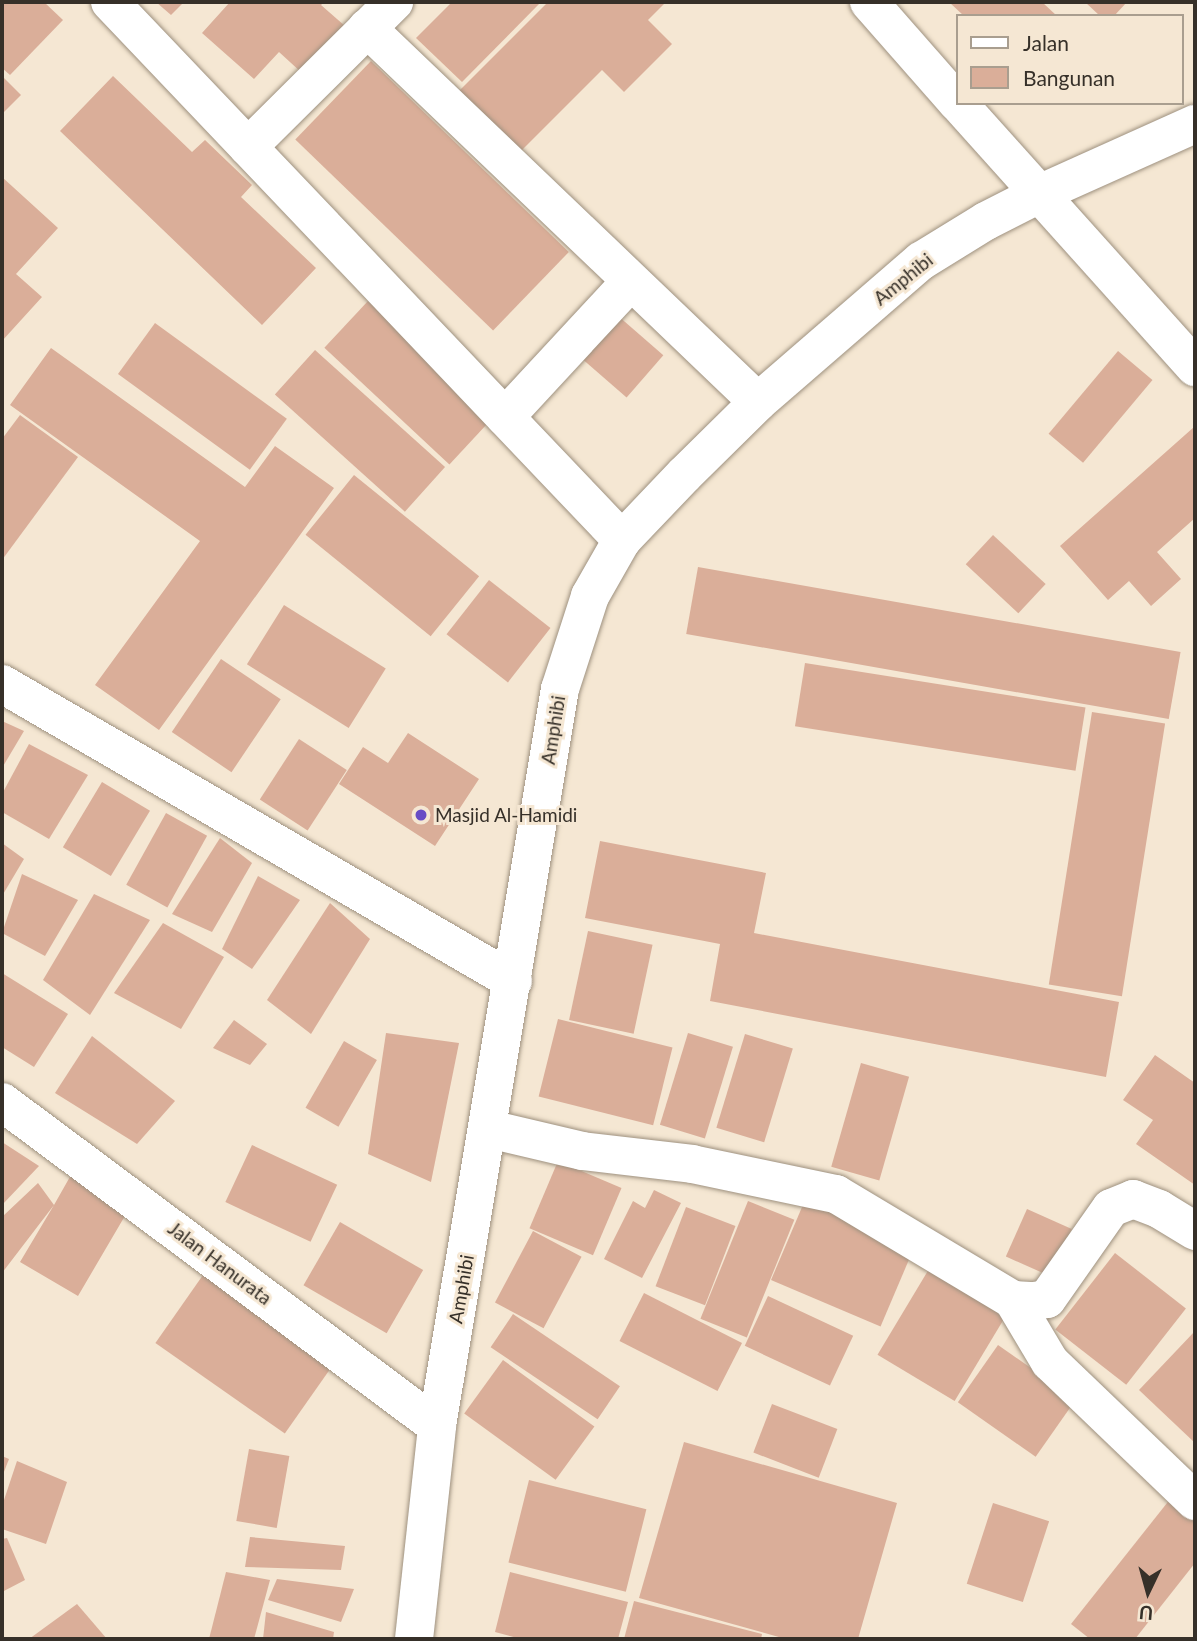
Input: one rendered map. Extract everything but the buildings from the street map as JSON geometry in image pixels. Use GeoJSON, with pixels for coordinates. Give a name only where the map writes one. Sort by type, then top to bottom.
{"type":"FeatureCollection","features":[{"type":"Feature","properties":{"kind":"street"},"geometry":{"type":"LineString","coordinates":[[110,2],[622,540]]}},
{"type":"Feature","properties":{"kind":"street"},"geometry":{"type":"LineString","coordinates":[[247,146],[394,2]]}},
{"type":"Feature","properties":{"kind":"street"},"geometry":{"type":"LineString","coordinates":[[871,2],[956,101]]}},
{"type":"Feature","properties":{"kind":"street"},"geometry":{"type":"LineString","coordinates":[[367,28],[758,402]]}},
{"type":"Feature","properties":{"kind":"street"},"geometry":{"type":"LineString","coordinates":[[960,105],[1195,367]]}},
{"type":"Feature","properties":{"kind":"street","name":"Amphibi"},"geometry":{"type":"LineString","coordinates":[[414,1639],[419,1619],[438,1426],[560,689],[590,596],[622,540],[758,402],[922,261],[986,220],[1195,124]]}},
{"type":"Feature","properties":{"kind":"street"},"geometry":{"type":"LineString","coordinates":[[505,417],[630,282]]}},
{"type":"Feature","properties":{"kind":"street"},"geometry":{"type":"LineString","coordinates":[[2,684],[513,981]]}},
{"type":"Feature","properties":{"kind":"street","name":"Jalan Hanurata"},"geometry":{"type":"LineString","coordinates":[[2,1102],[438,1426]]}},
{"type":"Feature","properties":{"kind":"street"},"geometry":{"type":"LineString","coordinates":[[489,1129],[582,1151],[692,1164],[836,1194],[1013,1300],[1050,1362],[1195,1501]]}},
{"type":"Feature","properties":{"kind":"street"},"geometry":{"type":"LineString","coordinates":[[1013,1300],[1047,1299],[1111,1208],[1133,1199],[1159,1209],[1195,1231]]}},
{"type":"Feature","properties":{"kind":"place","name":"Masjid Al-Hamidi"},"geometry":{"type":"Point","coordinates":[421,815]}}]}
